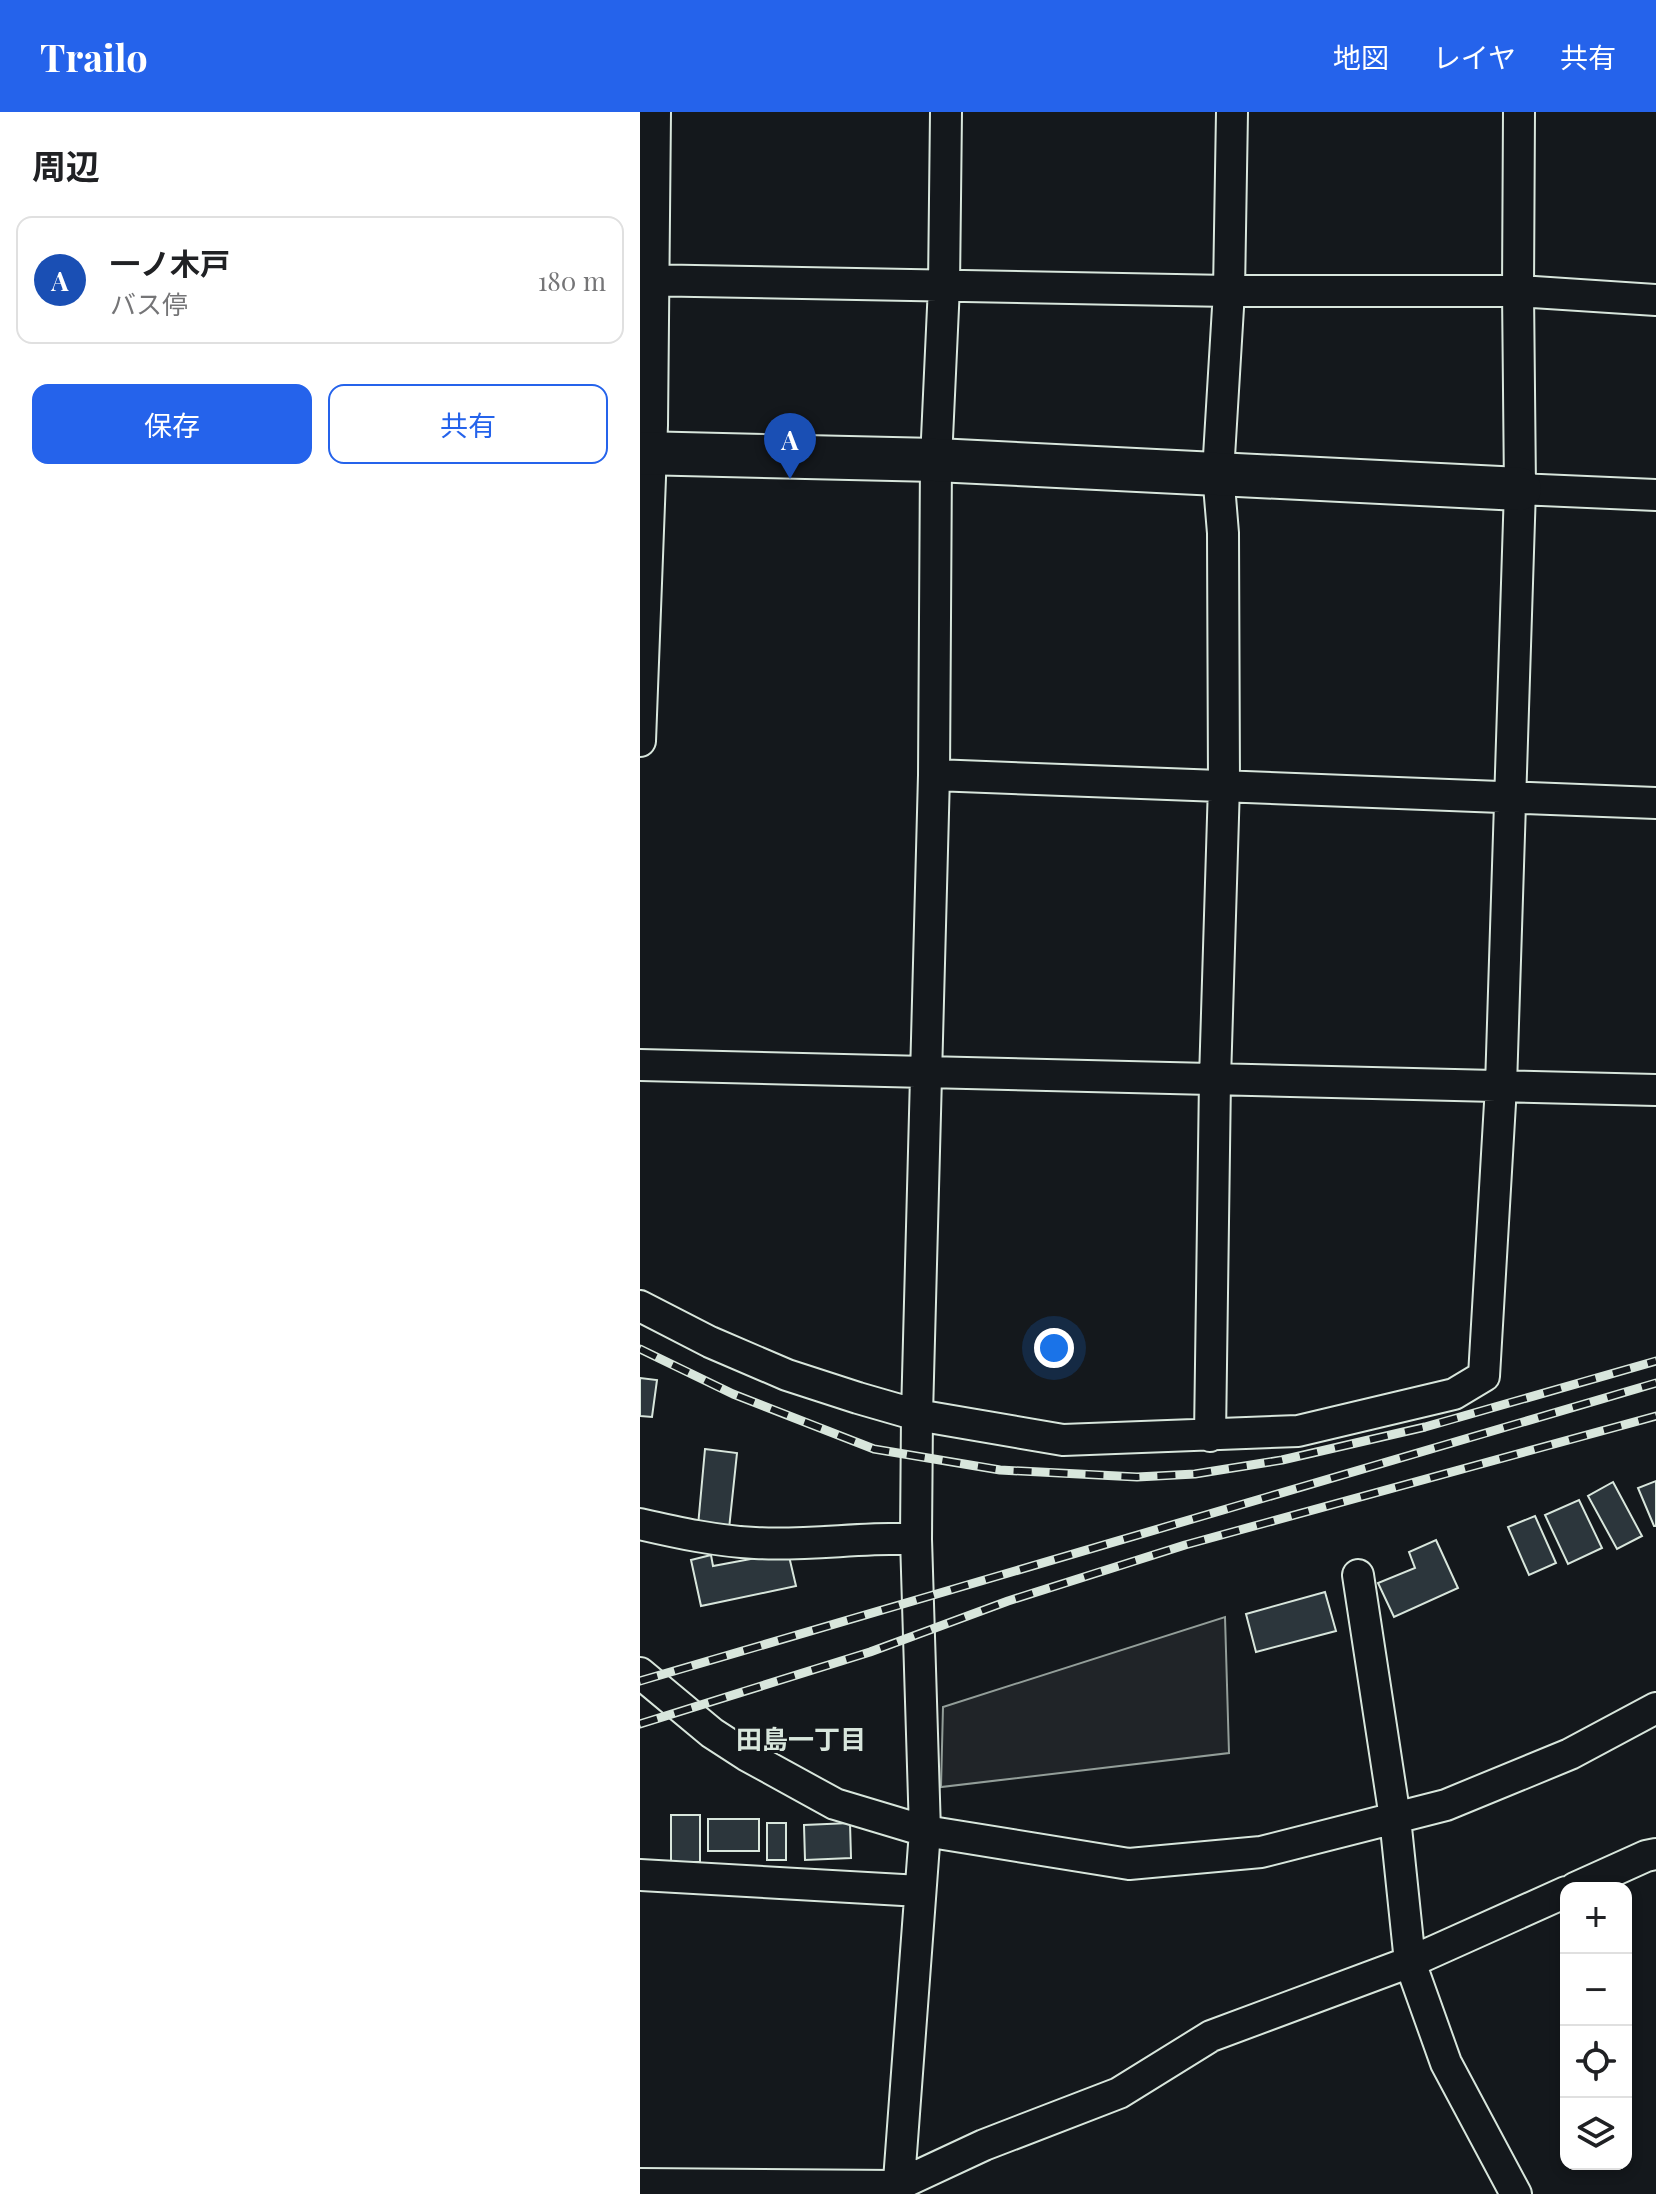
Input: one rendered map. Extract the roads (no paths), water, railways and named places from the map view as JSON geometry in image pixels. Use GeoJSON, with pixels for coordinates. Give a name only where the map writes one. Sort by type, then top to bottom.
{"type":"FeatureCollection","features":[{"type":"Feature","properties":{"kind":"street"},"geometry":{"type":"LineString","coordinates":[[640,741],[646,279],[655,112]]}},
{"type":"Feature","properties":{"kind":"street"},"geometry":{"type":"LineString","coordinates":[[897,2190],[925,1831],[916,1539],[917,1415],[934,775],[936,460],[944,286],[946,112]]}},
{"type":"Feature","properties":{"kind":"street"},"geometry":{"type":"LineString","coordinates":[[1210,1436],[1215,1079],[1224,785],[1223,533],[1218,473],[1229,291],[1232,112]]}},
{"type":"Feature","properties":{"kind":"street"},"geometry":{"type":"LineString","coordinates":[[640,1306],[710,1342],[787,1375],[917,1415],[1063,1440],[1298,1431],[1454,1394],[1484,1376],[1501,1086],[1520,489],[1519,112]]}},
{"type":"Feature","properties":{"kind":"street"},"geometry":{"type":"LineString","coordinates":[[646,279],[1229,291],[1518,291],[1656,300]]}},
{"type":"Feature","properties":{"kind":"street"},"geometry":{"type":"LineString","coordinates":[[645,453],[936,460],[1656,495]]}},
{"type":"Feature","properties":{"kind":"street"},"geometry":{"type":"LineString","coordinates":[[934,775],[1656,803]]}},
{"type":"Feature","properties":{"kind":"street"},"geometry":{"type":"LineString","coordinates":[[640,1065],[1656,1090]]}},
{"type":"Feature","properties":{"kind":"street"},"geometry":{"type":"LineString","coordinates":[[640,1524],[702,1538],[759,1543],[916,1539]]}},
{"type":"Feature","properties":{"kind":"street"},"geometry":{"type":"LineString","coordinates":[[1358,1575],[1395,1818],[1410,1962],[1446,2063],[1516,2194]]}},
{"type":"Feature","properties":{"kind":"street"},"geometry":{"type":"LineString","coordinates":[[640,1673],[712,1733],[835,1804],[925,1831],[1129,1864],[1261,1852],[1446,1805],[1570,1754],[1656,1708]]}},
{"type":"Feature","properties":{"kind":"street"},"geometry":{"type":"LineString","coordinates":[[1588,1882],[1656,1854]]}},
{"type":"Feature","properties":{"kind":"street"},"geometry":{"type":"LineString","coordinates":[[640,1875],[920,1891]]}},
{"type":"Feature","properties":{"kind":"street"},"geometry":{"type":"LineString","coordinates":[[640,2184],[897,2190],[984,2145],[1119,2093],[1211,2036],[1410,1962],[1560,1895]]}},
{"type":"Feature","properties":{"kind":"railway"},"geometry":{"type":"LineString","coordinates":[[640,1349],[733,1394],[874,1449],[1000,1470],[1137,1477],[1195,1474],[1282,1460],[1425,1427],[1656,1361]]}},
{"type":"Feature","properties":{"kind":"railway"},"geometry":{"type":"LineString","coordinates":[[640,1681],[1656,1383]]}},
{"type":"Feature","properties":{"kind":"railway"},"geometry":{"type":"LineString","coordinates":[[640,1724],[870,1652],[1008,1601],[1185,1545],[1656,1416]]}},
{"type":"Feature","properties":{"kind":"place","name":"一ノ木戸"},"geometry":{"type":"Point","coordinates":[790,479]}},
{"type":"Feature","properties":{"kind":"district","name":"田島一丁目"},"geometry":{"type":"Point","coordinates":[801,1738]}}]}
